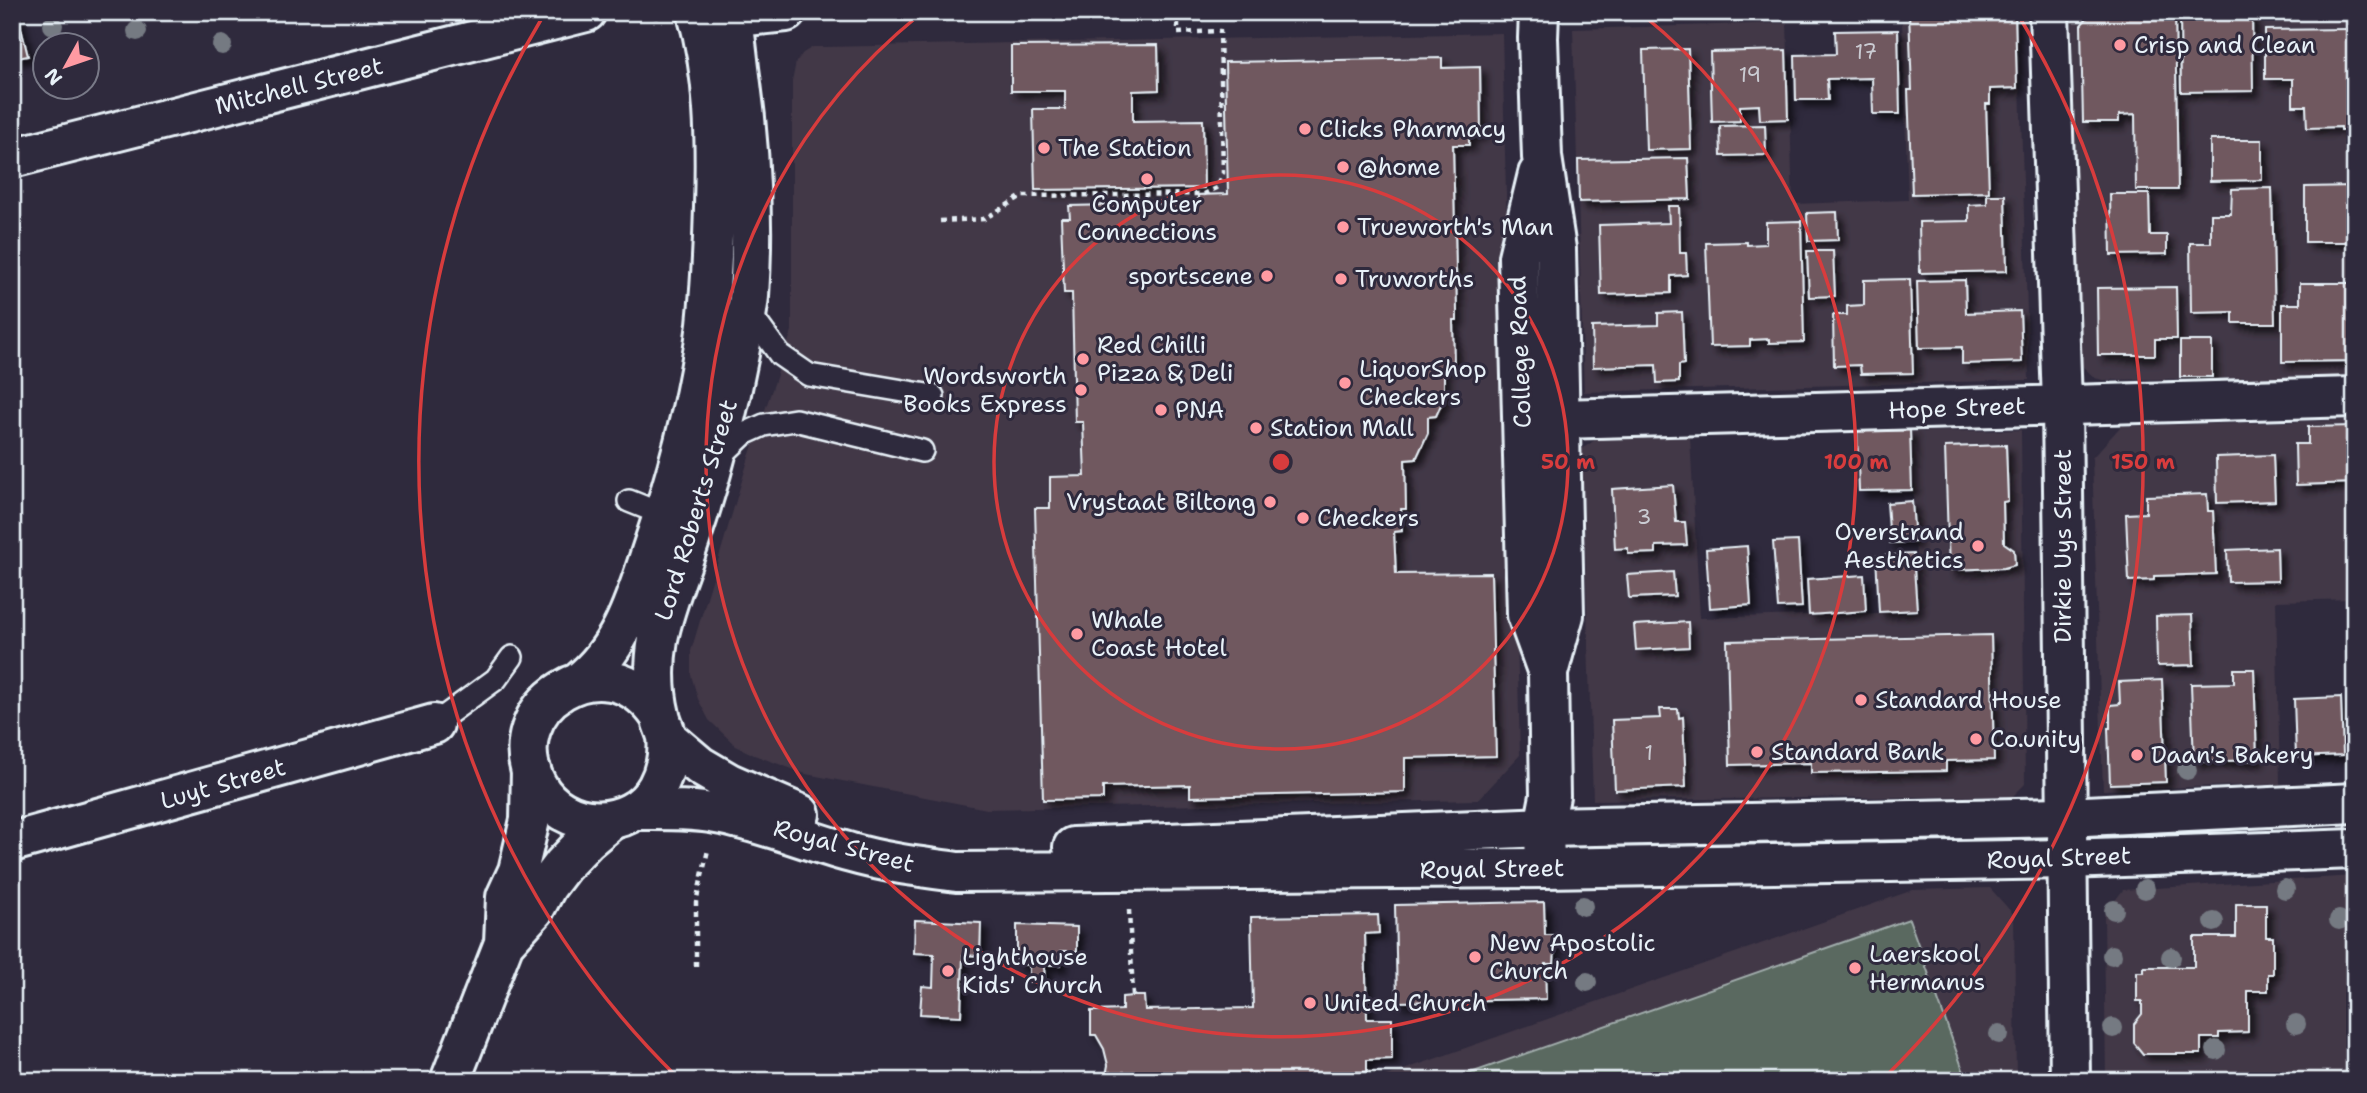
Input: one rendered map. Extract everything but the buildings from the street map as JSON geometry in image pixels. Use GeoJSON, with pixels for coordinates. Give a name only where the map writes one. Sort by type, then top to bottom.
{"type":"FeatureCollection","features":[{"type":"Feature","properties":{"kind":"main road","name":"Mitchell Street"},"geometry":{"type":"LineString","coordinates":[[12,158],[586,12]]}},
{"type":"Feature","properties":{"kind":"main road"},"geometry":{"type":"LineString","coordinates":[[715,16],[786,12]]}},
{"type":"Feature","properties":{"kind":"main road","name":"College Road"},"geometry":{"type":"LineString","coordinates":[[1539,12],[1542,157],[1556,249],[1564,615],[1548,673],[1550,796],[1544,827],[1545,868]]}},
{"type":"Feature","properties":{"kind":"main road","name":"Dirkie Uys Street"},"geometry":{"type":"LineString","coordinates":[[2049,12],[2062,404],[2070,1081]]}},
{"type":"Feature","properties":{"kind":"main road","name":"Lord Roberts Street"},"geometry":{"type":"LineString","coordinates":[[504,943],[534,910],[563,865],[586,841],[656,790],[664,774],[667,756],[656,680],[658,643],[665,608],[712,468],[731,394],[748,300],[752,223],[747,126],[715,16]]}},
{"type":"Feature","properties":{"kind":"main road","name":"Lord Roberts Street"},"geometry":{"type":"LineString","coordinates":[[578,683],[602,661],[620,634],[664,515],[695,390],[706,326],[712,256],[715,143],[707,63],[715,16]]}},
{"type":"Feature","properties":{"kind":"main road","name":"College Road"},"geometry":{"type":"LineString","coordinates":[[1542,157],[1518,257],[1527,615],[1548,673]]}},
{"type":"Feature","properties":{"kind":"main road","name":"Hope Street"},"geometry":{"type":"LineString","coordinates":[[1560,419],[2355,397]]}},
{"type":"Feature","properties":{"kind":"main road","name":"Lord Roberts Street"},"geometry":{"type":"LineString","coordinates":[[450,1081],[504,943],[506,897],[517,872],[530,820],[531,770],[528,753],[530,733],[537,716],[550,700],[565,688],[578,683],[606,680],[620,682],[645,697],[663,727]]}},
{"type":"Feature","properties":{"kind":"main road","name":"Luyt Street"},"geometry":{"type":"LineString","coordinates":[[12,842],[434,724]]}},
{"type":"Feature","properties":{"kind":"main road","name":"Royal Street"},"geometry":{"type":"LineString","coordinates":[[663,727],[700,766],[729,783],[801,815],[877,835],[955,846],[1033,848],[1544,827],[2065,817],[2355,803]]}},
{"type":"Feature","properties":{"kind":"main road","name":"Lord Roberts Street"},"geometry":{"type":"LineString","coordinates":[[531,770],[548,800],[564,813],[597,822],[624,815]]}},
{"type":"Feature","properties":{"kind":"main road","name":"Royal Street"},"geometry":{"type":"LineString","coordinates":[[624,815],[676,809],[715,813],[751,821],[854,854],[957,872],[1545,868],[2066,859],[2355,849]]}},
{"type":"Feature","properties":{"kind":"lane"},"geometry":{"type":"LineString","coordinates":[[748,300],[756,322],[768,341],[780,355],[809,375],[933,396]]}},
{"type":"Feature","properties":{"kind":"lane"},"geometry":{"type":"LineString","coordinates":[[712,468],[726,449],[744,434],[764,425],[795,420],[922,451]]}},
{"type":"Feature","properties":{"kind":"lane"},"geometry":{"type":"LineString","coordinates":[[629,501],[664,515]]}},
{"type":"Feature","properties":{"kind":"lane"},"geometry":{"type":"LineString","coordinates":[[434,724],[496,679],[512,657]]}},
{"type":"Feature","properties":{"kind":"path"},"geometry":{"type":"LineString","coordinates":[[940,221],[984,219],[1022,196],[1204,194],[1217,188],[1223,173],[1220,32],[1178,33],[1178,12]]}},
{"type":"Feature","properties":{"kind":"path"},"geometry":{"type":"LineString","coordinates":[[696,966],[696,902],[708,848]]}},
{"type":"Feature","properties":{"kind":"path"},"geometry":{"type":"LineString","coordinates":[[1128,872],[1133,996]]}},
{"type":"Feature","properties":{"kind":"shaded area"},"geometry":{"type":"Polygon","coordinates":[[[2072,12],[2355,12],[2355,376],[2103,380],[2095,378],[2082,366],[2079,357],[2072,12]]]}},
{"type":"Feature","properties":{"kind":"shaded area"},"geometry":{"type":"Polygon","coordinates":[[[2018,17],[2029,380],[1584,392],[1573,29],[1787,23],[1793,204],[1908,200],[1902,20],[2018,17]]]}},
{"type":"Feature","properties":{"kind":"shaded area"},"geometry":{"type":"Polygon","coordinates":[[[1502,33],[1520,755],[1478,800],[987,809],[806,774],[736,746],[709,720],[698,699],[691,675],[691,651],[749,457],[792,331],[792,82],[796,62],[803,53],[813,47],[1502,33]]]}},
{"type":"Feature","properties":{"kind":"shaded area"},"geometry":{"type":"Polygon","coordinates":[[[2355,420],[2355,599],[2276,601],[2280,784],[2103,790],[2092,458],[2121,426],[2355,420]]]}},
{"type":"Feature","properties":{"kind":"shaded area"},"geometry":{"type":"Polygon","coordinates":[[[2021,430],[2025,784],[2013,796],[1593,800],[1582,449],[1595,440],[1690,437],[1700,618],[1918,612],[1911,432],[2021,430]]]}},
{"type":"Feature","properties":{"kind":"shaded area"},"geometry":{"type":"Polygon","coordinates":[[[2355,876],[2355,1081],[2106,1081],[2104,915],[2123,890],[2355,876]]]}},
{"type":"Feature","properties":{"kind":"shaded area","name":"Laerskool Hermanus"},"geometry":{"type":"Polygon","coordinates":[[[1990,888],[2014,915],[2016,1081],[1372,1081],[1913,890],[1990,888]]]}},
{"type":"Feature","properties":{"kind":"green space"},"geometry":{"type":"Polygon","coordinates":[[[1909,919],[1967,1081],[1464,1081],[1462,1076],[1909,919]]]}},
{"type":"Feature","properties":{"kind":"place","name":"Crisp and Clean"},"geometry":{"type":"Point","coordinates":[2120,45]}},
{"type":"Feature","properties":{"kind":"place","name":"Clicks Pharmacy"},"geometry":{"type":"Point","coordinates":[1305,129]}},
{"type":"Feature","properties":{"kind":"place","name":"The Station"},"geometry":{"type":"Point","coordinates":[1044,148]}},
{"type":"Feature","properties":{"kind":"place","name":"@home"},"geometry":{"type":"Point","coordinates":[1343,167]}},
{"type":"Feature","properties":{"kind":"place","name":"Computer Connections"},"geometry":{"type":"Point","coordinates":[1147,179]}},
{"type":"Feature","properties":{"kind":"place","name":"Trueworth's Man"},"geometry":{"type":"Point","coordinates":[1343,227]}},
{"type":"Feature","properties":{"kind":"place","name":"sportscene"},"geometry":{"type":"Point","coordinates":[1267,276]}},
{"type":"Feature","properties":{"kind":"place","name":"Truworths"},"geometry":{"type":"Point","coordinates":[1341,279]}},
{"type":"Feature","properties":{"kind":"place","name":"Red Chilli Pizza & Deli"},"geometry":{"type":"Point","coordinates":[1083,359]}},
{"type":"Feature","properties":{"kind":"place","name":"LiquorShop Checkers"},"geometry":{"type":"Point","coordinates":[1345,383]}},
{"type":"Feature","properties":{"kind":"place","name":"Wordsworth Books Express"},"geometry":{"type":"Point","coordinates":[1081,390]}},
{"type":"Feature","properties":{"kind":"place","name":"PNA"},"geometry":{"type":"Point","coordinates":[1161,410]}},
{"type":"Feature","properties":{"kind":"place","name":"Station Mall"},"geometry":{"type":"Point","coordinates":[1256,428]}},
{"type":"Feature","properties":{"kind":"place","name":"Vrystaat Biltong"},"geometry":{"type":"Point","coordinates":[1270,502]}},
{"type":"Feature","properties":{"kind":"place","name":"Checkers"},"geometry":{"type":"Point","coordinates":[1303,518]}},
{"type":"Feature","properties":{"kind":"place","name":"Overstrand Aesthetics"},"geometry":{"type":"Point","coordinates":[1978,546]}},
{"type":"Feature","properties":{"kind":"place","name":"Whale Coast Hotel"},"geometry":{"type":"Point","coordinates":[1077,634]}},
{"type":"Feature","properties":{"kind":"place","name":"Standard House"},"geometry":{"type":"Point","coordinates":[1861,700]}},
{"type":"Feature","properties":{"kind":"place","name":"Co.unity"},"geometry":{"type":"Point","coordinates":[1976,739]}},
{"type":"Feature","properties":{"kind":"place","name":"Standard Bank"},"geometry":{"type":"Point","coordinates":[1757,752]}},
{"type":"Feature","properties":{"kind":"place","name":"Daan's Bakery"},"geometry":{"type":"Point","coordinates":[2137,755]}},
{"type":"Feature","properties":{"kind":"place","name":"New Apostolic Church"},"geometry":{"type":"Point","coordinates":[1475,957]}},
{"type":"Feature","properties":{"kind":"place","name":"Laerskool Hermanus"},"geometry":{"type":"Point","coordinates":[1855,968]}},
{"type":"Feature","properties":{"kind":"place","name":"Lighthouse Kids' Church"},"geometry":{"type":"Point","coordinates":[948,971]}},
{"type":"Feature","properties":{"kind":"place","name":"United Church"},"geometry":{"type":"Point","coordinates":[1310,1003]}}]}
